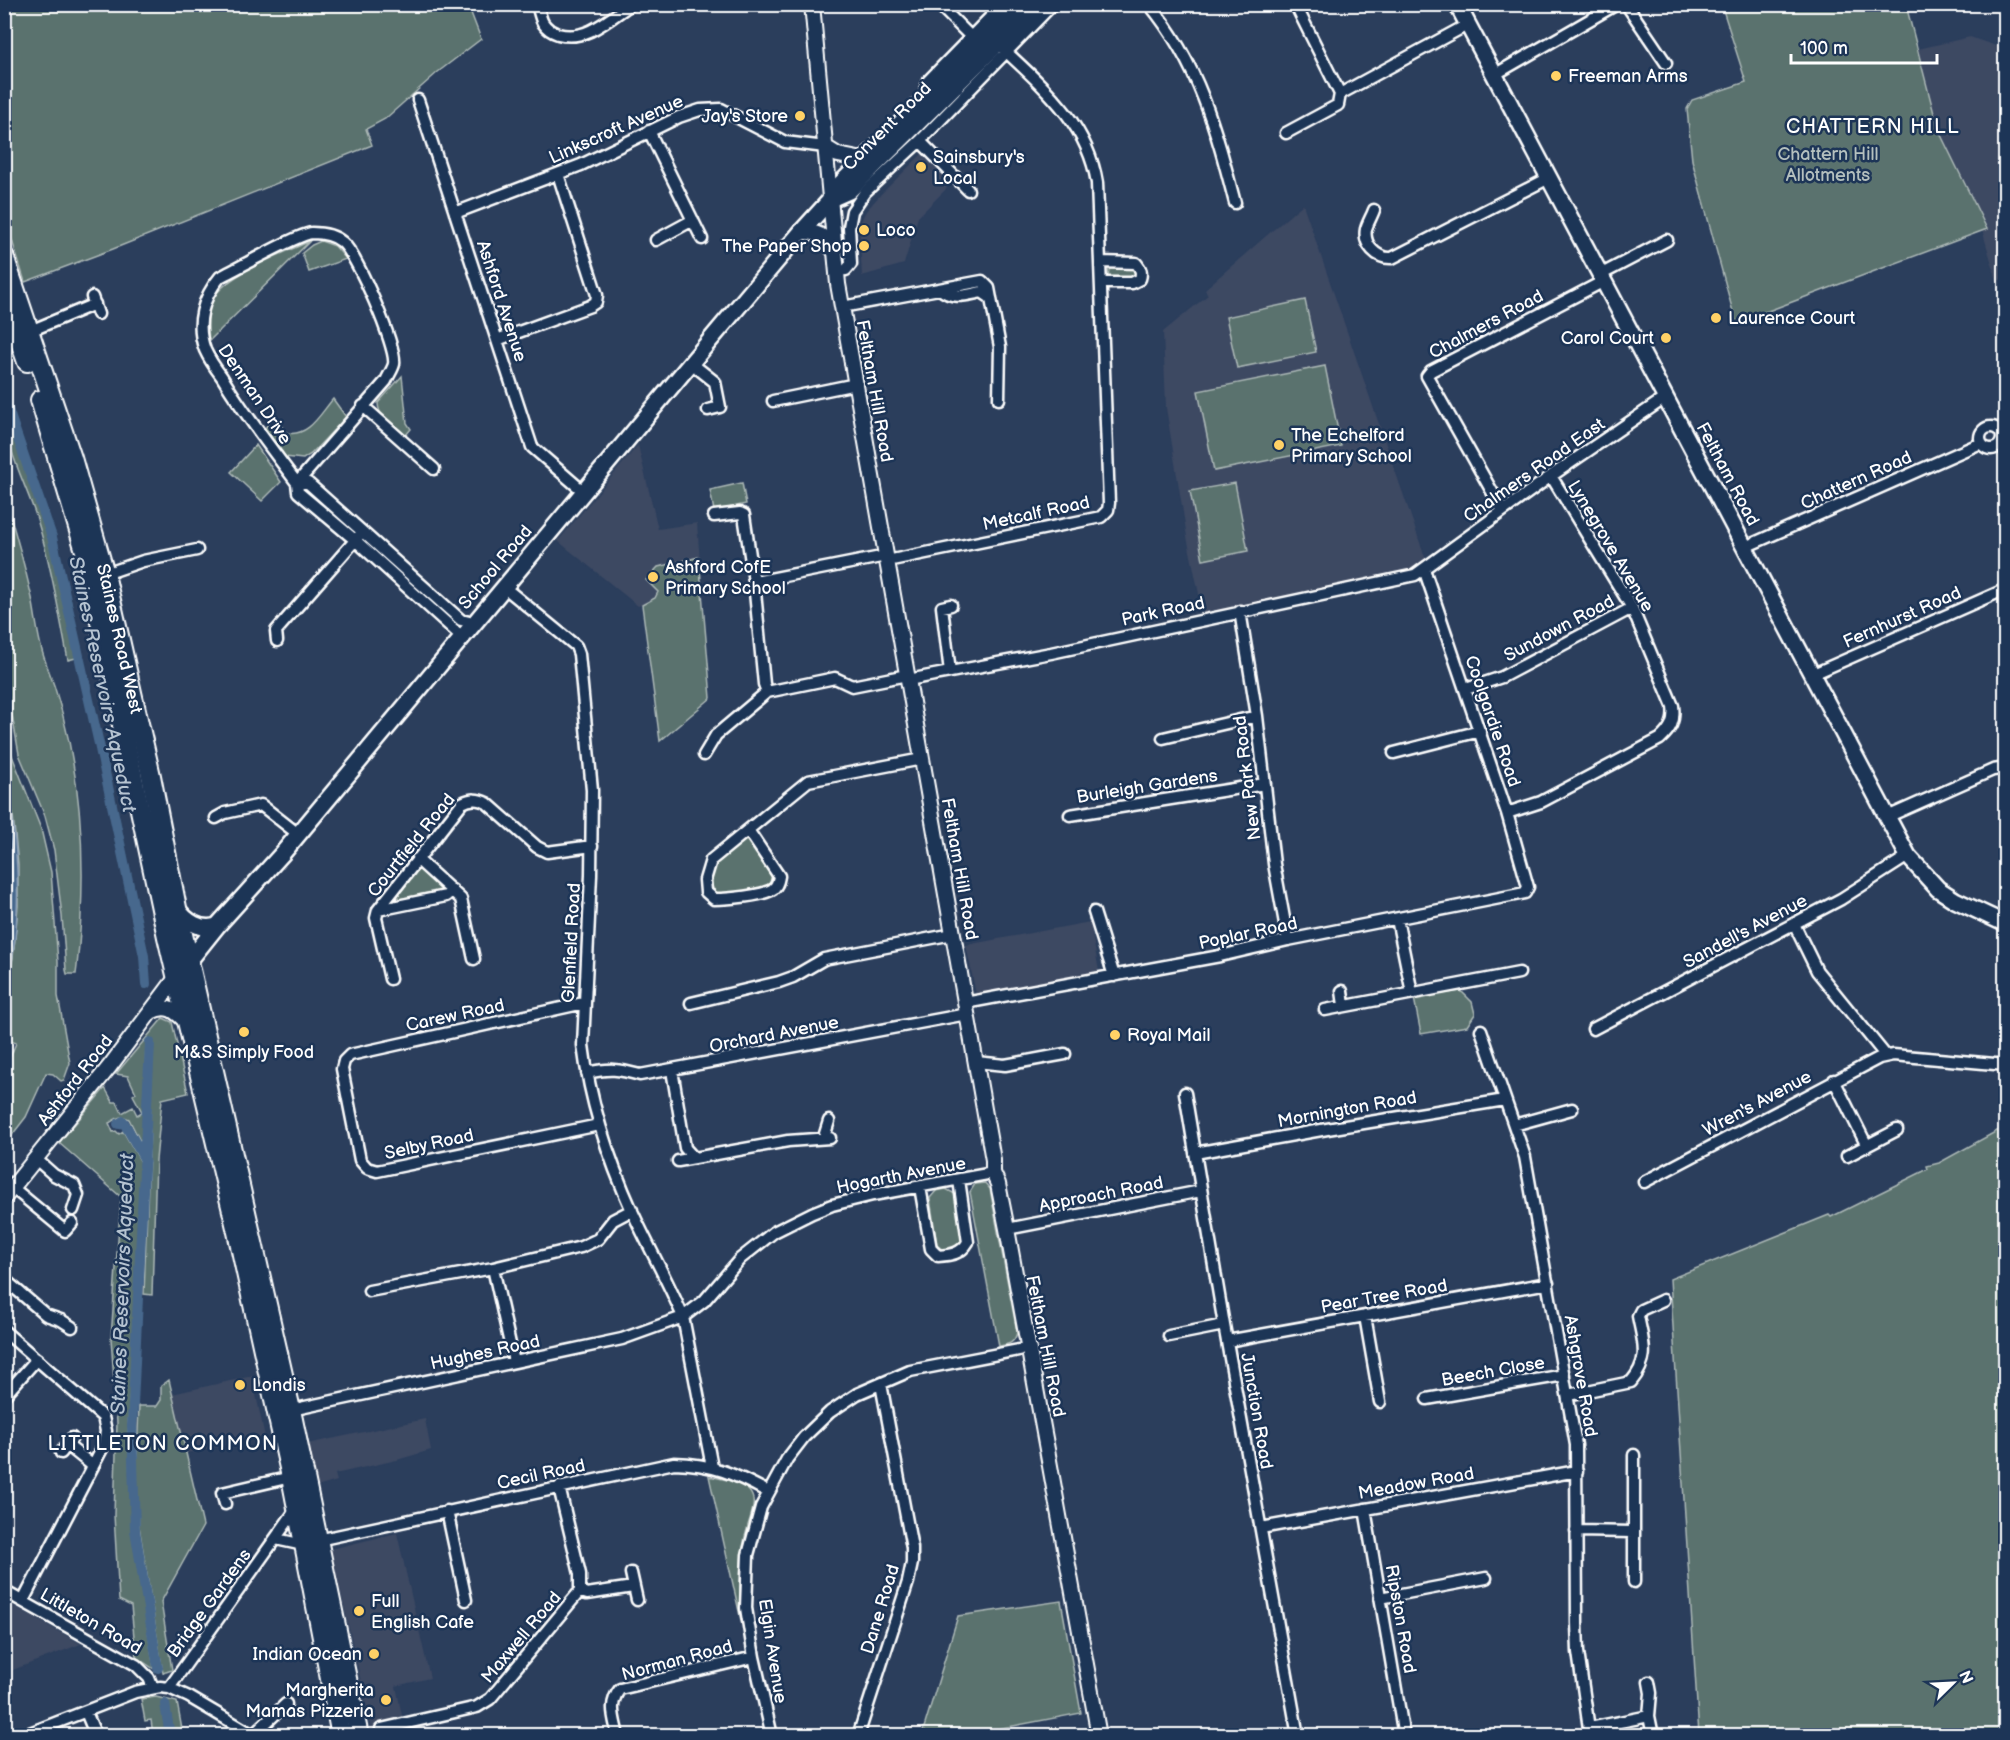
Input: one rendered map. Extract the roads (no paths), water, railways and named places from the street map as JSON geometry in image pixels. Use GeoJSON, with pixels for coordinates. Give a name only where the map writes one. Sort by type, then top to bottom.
{"type":"FeatureCollection","features":[{"type":"Feature","properties":{"kind":"highway","name":"Staines Road West"},"geometry":{"type":"LineString","coordinates":[[4,256],[72,458],[105,574],[149,765],[177,908],[291,1410],[312,1544]]}},
{"type":"Feature","properties":{"kind":"highway","name":"Staines Road West"},"geometry":{"type":"LineString","coordinates":[[4,296],[55,448],[85,551],[176,978],[237,1232],[297,1508],[312,1544]]}},
{"type":"Feature","properties":{"kind":"highway"},"geometry":{"type":"LineString","coordinates":[[312,1544],[341,1736]]}},
{"type":"Feature","properties":{"kind":"highway"},"geometry":{"type":"LineString","coordinates":[[312,1544],[359,1736]]}},
{"type":"Feature","properties":{"kind":"main road","name":"Convent Road"},"geometry":{"type":"LineString","coordinates":[[831,199],[841,183],[863,160],[1019,4]]}},
{"type":"Feature","properties":{"kind":"main road","name":"Convent Road"},"geometry":{"type":"LineString","coordinates":[[831,199],[849,191],[1003,48],[1038,4]]}},
{"type":"Feature","properties":{"kind":"main road","name":"Feltham Road"},"geometry":{"type":"LineString","coordinates":[[1457,4],[1908,856],[1938,889],[1955,900],[2006,924]]}},
{"type":"Feature","properties":{"kind":"main road","name":"School Road"},"geometry":{"type":"LineString","coordinates":[[176,978],[217,926],[298,834],[831,199]]}},
{"type":"Feature","properties":{"kind":"main road"},"geometry":{"type":"LineString","coordinates":[[177,908],[191,923],[200,927],[217,926]]}},
{"type":"Feature","properties":{"kind":"street"},"geometry":{"type":"LineString","coordinates":[[537,4],[543,23],[551,32],[567,37],[581,36],[631,4]]}},
{"type":"Feature","properties":{"kind":"street","name":"Feltham Hill Road"},"geometry":{"type":"LineString","coordinates":[[812,4],[836,271],[976,1062],[993,1160],[993,1173],[998,1184],[1007,1228],[1099,1736]]}},
{"type":"Feature","properties":{"kind":"street"},"geometry":{"type":"LineString","coordinates":[[941,4],[944,10],[971,37]]}},
{"type":"Feature","properties":{"kind":"street","name":"Convent Road"},"geometry":{"type":"LineString","coordinates":[[924,101],[928,81],[1004,4]]}},
{"type":"Feature","properties":{"kind":"street","name":"Convent Road"},"geometry":{"type":"LineString","coordinates":[[836,271],[846,270],[851,264],[849,227],[852,211],[865,192],[920,141],[1003,48],[1053,4]]}},
{"type":"Feature","properties":{"kind":"street"},"geometry":{"type":"LineString","coordinates":[[1149,4],[1171,33],[1206,99],[1235,203]]}},
{"type":"Feature","properties":{"kind":"street"},"geometry":{"type":"LineString","coordinates":[[1286,133],[1338,105],[1340,94],[1295,4]]}},
{"type":"Feature","properties":{"kind":"street"},"geometry":{"type":"LineString","coordinates":[[1494,75],[1617,4]]}},
{"type":"Feature","properties":{"kind":"street"},"geometry":{"type":"LineString","coordinates":[[1626,4],[1666,63]]}},
{"type":"Feature","properties":{"kind":"street"},"geometry":{"type":"LineString","coordinates":[[1340,94],[1467,25]]}},
{"type":"Feature","properties":{"kind":"street","name":"Metcalf Road"},"geometry":{"type":"LineString","coordinates":[[754,582],[1101,517],[1108,510],[1097,183],[1089,149],[1065,110],[1003,48]]}},
{"type":"Feature","properties":{"kind":"street","name":"Ashford Avenue"},"geometry":{"type":"LineString","coordinates":[[418,100],[532,447],[584,492]]}},
{"type":"Feature","properties":{"kind":"street","name":"Linkscroft Avenue"},"geometry":{"type":"LineString","coordinates":[[455,213],[558,174],[679,117],[700,110],[721,109],[785,142],[825,147]]}},
{"type":"Feature","properties":{"kind":"street"},"geometry":{"type":"LineString","coordinates":[[649,131],[702,239]]}},
{"type":"Feature","properties":{"kind":"street"},"geometry":{"type":"LineString","coordinates":[[920,141],[968,190]]}},
{"type":"Feature","properties":{"kind":"street"},"geometry":{"type":"LineString","coordinates":[[825,147],[838,155],[863,160]]}},
{"type":"Feature","properties":{"kind":"street"},"geometry":{"type":"LineString","coordinates":[[497,340],[596,302],[597,295],[558,174]]}},
{"type":"Feature","properties":{"kind":"street"},"geometry":{"type":"LineString","coordinates":[[1374,210],[1366,231],[1368,244],[1374,254],[1383,259],[1392,258],[1549,178]]}},
{"type":"Feature","properties":{"kind":"street"},"geometry":{"type":"LineString","coordinates":[[656,240],[693,220]]}},
{"type":"Feature","properties":{"kind":"street"},"geometry":{"type":"LineString","coordinates":[[801,232],[815,232],[823,235],[836,255]]}},
{"type":"Feature","properties":{"kind":"street","name":"Denman Drive"},"geometry":{"type":"LineString","coordinates":[[297,483],[386,381],[394,364],[381,316],[352,252],[341,240],[327,234],[309,233],[220,277],[204,303],[200,323],[205,350],[234,397],[297,483],[298,492],[359,536],[461,620],[474,623]]}},
{"type":"Feature","properties":{"kind":"street"},"geometry":{"type":"LineString","coordinates":[[1602,278],[1667,240]]}},
{"type":"Feature","properties":{"kind":"street"},"geometry":{"type":"LineString","coordinates":[[1100,262],[1136,263],[1141,268],[1142,274],[1140,279],[1132,283],[1101,284]]}},
{"type":"Feature","properties":{"kind":"street","name":"Chalmers Road"},"geometry":{"type":"LineString","coordinates":[[1503,511],[1427,376],[1431,371],[1602,278]]}},
{"type":"Feature","properties":{"kind":"street"},"geometry":{"type":"LineString","coordinates":[[842,307],[940,289],[954,296],[982,292],[991,298],[1000,347],[999,399]]}},
{"type":"Feature","properties":{"kind":"street"},"geometry":{"type":"LineString","coordinates":[[30,331],[95,305]]}},
{"type":"Feature","properties":{"kind":"street"},"geometry":{"type":"LineString","coordinates":[[691,363],[715,382],[720,407],[708,410]]}},
{"type":"Feature","properties":{"kind":"street"},"geometry":{"type":"LineString","coordinates":[[773,401],[856,384]]}},
{"type":"Feature","properties":{"kind":"street","name":"Chalmers Road East"},"geometry":{"type":"LineString","coordinates":[[1424,569],[1551,476],[1665,398]]}},
{"type":"Feature","properties":{"kind":"street"},"geometry":{"type":"LineString","coordinates":[[363,406],[434,469]]}},
{"type":"Feature","properties":{"kind":"street","name":"Chattern Road"},"geometry":{"type":"LineString","coordinates":[[1745,547],[1981,443]]}},
{"type":"Feature","properties":{"kind":"street","name":"Lynegrove Avenue"},"geometry":{"type":"LineString","coordinates":[[1507,813],[1551,797],[1660,739],[1671,729],[1675,717],[1673,706],[1632,608],[1551,476]]}},
{"type":"Feature","properties":{"kind":"street"},"geometry":{"type":"LineString","coordinates":[[704,754],[716,735],[767,692],[764,684],[754,582],[744,515],[740,513],[714,516]]}},
{"type":"Feature","properties":{"kind":"street"},"geometry":{"type":"LineString","coordinates":[[278,641],[276,631],[359,536]]}},
{"type":"Feature","properties":{"kind":"street","name":"Denman Drive"},"geometry":{"type":"LineString","coordinates":[[359,536],[462,638]]}},
{"type":"Feature","properties":{"kind":"street"},"geometry":{"type":"LineString","coordinates":[[105,574],[144,561],[197,550]]}},
{"type":"Feature","properties":{"kind":"street","name":"Park Road"},"geometry":{"type":"LineString","coordinates":[[767,692],[835,678],[852,686],[950,672],[1051,653],[1415,575],[1424,569]]}},
{"type":"Feature","properties":{"kind":"street","name":"Coolgardie Road"},"geometry":{"type":"LineString","coordinates":[[1424,569],[1480,731],[1528,884]]}},
{"type":"Feature","properties":{"kind":"street","name":"Glenfield Road"},"geometry":{"type":"LineString","coordinates":[[504,587],[576,646],[579,654],[592,790],[592,846],[583,1046],[586,1073],[599,1125],[632,1210],[682,1317]]}},
{"type":"Feature","properties":{"kind":"street","name":"Fernhurst Road"},"geometry":{"type":"LineString","coordinates":[[1811,675],[2006,589]]}},
{"type":"Feature","properties":{"kind":"street"},"geometry":{"type":"LineString","coordinates":[[950,672],[942,607],[951,605]]}},
{"type":"Feature","properties":{"kind":"street","name":"Sundown Road"},"geometry":{"type":"LineString","coordinates":[[1466,689],[1502,677],[1632,608]]}},
{"type":"Feature","properties":{"kind":"street","name":"New Park Road"},"geometry":{"type":"LineString","coordinates":[[1240,611],[1257,716],[1274,864],[1288,940]]}},
{"type":"Feature","properties":{"kind":"street"},"geometry":{"type":"LineString","coordinates":[[1163,738],[1257,716]]}},
{"type":"Feature","properties":{"kind":"street"},"geometry":{"type":"LineString","coordinates":[[1394,753],[1480,731]]}},
{"type":"Feature","properties":{"kind":"street"},"geometry":{"type":"LineString","coordinates":[[748,830],[779,876],[777,885],[771,891],[714,899],[706,892],[705,880],[711,860],[808,781],[922,759]]}},
{"type":"Feature","properties":{"kind":"street"},"geometry":{"type":"LineString","coordinates":[[1887,817],[1993,770],[2006,768]]}},
{"type":"Feature","properties":{"kind":"street","name":"Burleigh Gardens"},"geometry":{"type":"LineString","coordinates":[[1070,815],[1265,784]]}},
{"type":"Feature","properties":{"kind":"street","name":"Courtfield Road"},"geometry":{"type":"LineString","coordinates":[[390,979],[376,918],[378,910],[462,803],[479,800],[487,803],[537,847],[548,852],[592,846]]}},
{"type":"Feature","properties":{"kind":"street"},"geometry":{"type":"LineString","coordinates":[[216,818],[225,813],[261,805],[298,834]]}},
{"type":"Feature","properties":{"kind":"street","name":"Sandell's Avenue"},"geometry":{"type":"LineString","coordinates":[[1593,1029],[1841,899],[1908,856]]}},
{"type":"Feature","properties":{"kind":"street"},"geometry":{"type":"LineString","coordinates":[[417,859],[461,899],[474,959]]}},
{"type":"Feature","properties":{"kind":"street","name":"Poplar Road"},"geometry":{"type":"LineString","coordinates":[[966,1009],[1288,940],[1522,895],[1528,891],[1528,884]]}},
{"type":"Feature","properties":{"kind":"street"},"geometry":{"type":"LineString","coordinates":[[378,910],[446,896],[452,890]]}},
{"type":"Feature","properties":{"kind":"street"},"geometry":{"type":"LineString","coordinates":[[1094,912],[1114,976]]}},
{"type":"Feature","properties":{"kind":"street"},"geometry":{"type":"LineString","coordinates":[[1397,919],[1412,993]]}},
{"type":"Feature","properties":{"kind":"street"},"geometry":{"type":"LineString","coordinates":[[1794,924],[1817,971],[1886,1056]]}},
{"type":"Feature","properties":{"kind":"street"},"geometry":{"type":"LineString","coordinates":[[691,1003],[778,982],[824,958],[953,934]]}},
{"type":"Feature","properties":{"kind":"street"},"geometry":{"type":"LineString","coordinates":[[1325,1010],[1519,973]]}},
{"type":"Feature","properties":{"kind":"street","name":"Ashford Road"},"geometry":{"type":"LineString","coordinates":[[9,1193],[176,978]]}},
{"type":"Feature","properties":{"kind":"street"},"geometry":{"type":"LineString","coordinates":[[1342,991],[1344,1005]]}},
{"type":"Feature","properties":{"kind":"street","name":"Carew Road"},"geometry":{"type":"LineString","coordinates":[[342,1069],[344,1061],[350,1055],[584,1003]]}},
{"type":"Feature","properties":{"kind":"street"},"geometry":{"type":"LineString","coordinates":[[151,1012],[167,1008],[173,1010],[187,1023]]}},
{"type":"Feature","properties":{"kind":"street","name":"Orchard Avenue"},"geometry":{"type":"LineString","coordinates":[[586,1073],[620,1068],[640,1075],[672,1070],[966,1009]]}},
{"type":"Feature","properties":{"kind":"street","name":"Ashgrove Road"},"geometry":{"type":"LineString","coordinates":[[1481,1030],[1525,1157],[1576,1445],[1578,1652],[1590,1732]]}},
{"type":"Feature","properties":{"kind":"street"},"geometry":{"type":"LineString","coordinates":[[976,1062],[1005,1065],[1065,1053]]}},
{"type":"Feature","properties":{"kind":"street","name":"Wren's Avenue"},"geometry":{"type":"LineString","coordinates":[[1644,1182],[1879,1058],[1893,1055],[2006,1065]]}},
{"type":"Feature","properties":{"kind":"street","name":"Selby Road"},"geometry":{"type":"LineString","coordinates":[[342,1069],[360,1160],[367,1168],[376,1171],[599,1125]]}},
{"type":"Feature","properties":{"kind":"street"},"geometry":{"type":"LineString","coordinates":[[672,1070],[685,1148],[694,1158]]}},
{"type":"Feature","properties":{"kind":"street"},"geometry":{"type":"LineString","coordinates":[[1834,1080],[1867,1146]]}},
{"type":"Feature","properties":{"kind":"street","name":"Junction Road"},"geometry":{"type":"LineString","coordinates":[[1185,1093],[1298,1736]]}},
{"type":"Feature","properties":{"kind":"street","name":"Mornington Road"},"geometry":{"type":"LineString","coordinates":[[1195,1153],[1505,1100]]}},
{"type":"Feature","properties":{"kind":"street"},"geometry":{"type":"LineString","coordinates":[[1514,1125],[1573,1109]]}},
{"type":"Feature","properties":{"kind":"street"},"geometry":{"type":"LineString","coordinates":[[678,1161],[788,1141],[827,1138],[829,1121]]}},
{"type":"Feature","properties":{"kind":"street"},"geometry":{"type":"LineString","coordinates":[[1847,1156],[1897,1130]]}},
{"type":"Feature","properties":{"kind":"street"},"geometry":{"type":"LineString","coordinates":[[36,1159],[54,1175],[74,1185],[78,1195],[73,1210]]}},
{"type":"Feature","properties":{"kind":"street","name":"Hogarth Avenue"},"geometry":{"type":"LineString","coordinates":[[682,1317],[704,1301],[740,1259],[774,1232],[832,1205],[993,1173]]}},
{"type":"Feature","properties":{"kind":"street"},"geometry":{"type":"LineString","coordinates":[[920,1187],[931,1249],[938,1256],[951,1255],[963,1250],[968,1242],[959,1180]]}},
{"type":"Feature","properties":{"kind":"street","name":"Approach Road"},"geometry":{"type":"LineString","coordinates":[[1007,1228],[1201,1191]]}},
{"type":"Feature","properties":{"kind":"street"},"geometry":{"type":"LineString","coordinates":[[9,1193],[65,1231],[72,1223]]}},
{"type":"Feature","properties":{"kind":"street"},"geometry":{"type":"LineString","coordinates":[[369,1292],[494,1268],[587,1245],[598,1239],[613,1220],[632,1210]]}},
{"type":"Feature","properties":{"kind":"street"},"geometry":{"type":"LineString","coordinates":[[494,1268],[514,1362]]}},
{"type":"Feature","properties":{"kind":"street"},"geometry":{"type":"LineString","coordinates":[[4,1279],[46,1315],[72,1327]]}},
{"type":"Feature","properties":{"kind":"street","name":"Pear Tree Road"},"geometry":{"type":"LineString","coordinates":[[1227,1341],[1548,1283]]}},
{"type":"Feature","properties":{"kind":"street"},"geometry":{"type":"LineString","coordinates":[[1568,1395],[1631,1382],[1638,1374],[1645,1355],[1638,1316],[1641,1310],[1664,1300]]}},
{"type":"Feature","properties":{"kind":"street"},"geometry":{"type":"LineString","coordinates":[[1365,1316],[1380,1402]]}},
{"type":"Feature","properties":{"kind":"street"},"geometry":{"type":"LineString","coordinates":[[682,1317],[712,1467]]}},
{"type":"Feature","properties":{"kind":"street","name":"Hughes Road"},"geometry":{"type":"LineString","coordinates":[[291,1410],[622,1339],[682,1317]]}},
{"type":"Feature","properties":{"kind":"street"},"geometry":{"type":"LineString","coordinates":[[1169,1336],[1224,1325]]}},
{"type":"Feature","properties":{"kind":"street"},"geometry":{"type":"LineString","coordinates":[[4,1331],[103,1417],[106,1438],[23,1601]]}},
{"type":"Feature","properties":{"kind":"street","name":"Elgin Avenue"},"geometry":{"type":"LineString","coordinates":[[772,1736],[754,1657],[746,1608],[748,1555],[761,1508],[787,1459],[804,1437],[830,1412],[857,1394],[910,1371],[1029,1348]]}},
{"type":"Feature","properties":{"kind":"street"},"geometry":{"type":"LineString","coordinates":[[4,1396],[37,1359]]}},
{"type":"Feature","properties":{"kind":"street","name":"Beech Close"},"geometry":{"type":"LineString","coordinates":[[1427,1399],[1564,1375]]}},
{"type":"Feature","properties":{"kind":"street","name":"Dane Road"},"geometry":{"type":"LineString","coordinates":[[858,1736],[908,1582],[912,1563],[912,1548],[881,1384]]}},
{"type":"Feature","properties":{"kind":"street"},"geometry":{"type":"LineString","coordinates":[[66,1445],[93,1466]]}},
{"type":"Feature","properties":{"kind":"street"},"geometry":{"type":"LineString","coordinates":[[1634,1455],[1634,1582]]}},
{"type":"Feature","properties":{"kind":"street","name":"Cecil Road"},"geometry":{"type":"LineString","coordinates":[[312,1544],[447,1511],[674,1463],[712,1467],[768,1492]]}},
{"type":"Feature","properties":{"kind":"street","name":"Meadow Road"},"geometry":{"type":"LineString","coordinates":[[1261,1528],[1577,1471]]}},
{"type":"Feature","properties":{"kind":"street"},"geometry":{"type":"LineString","coordinates":[[225,1504],[222,1494],[291,1477]]}},
{"type":"Feature","properties":{"kind":"street","name":"Maxwell Road"},"geometry":{"type":"LineString","coordinates":[[381,1729],[477,1707],[490,1699],[580,1591],[580,1574],[559,1487]]}},
{"type":"Feature","properties":{"kind":"street","name":"Bridge Gardens"},"geometry":{"type":"LineString","coordinates":[[169,1688],[297,1508]]}},
{"type":"Feature","properties":{"kind":"street","name":"Ripston Road"},"geometry":{"type":"LineString","coordinates":[[1365,1509],[1404,1736]]}},
{"type":"Feature","properties":{"kind":"street"},"geometry":{"type":"LineString","coordinates":[[447,1511],[466,1600]]}},
{"type":"Feature","properties":{"kind":"street"},"geometry":{"type":"LineString","coordinates":[[1576,1531],[1634,1532]]}},
{"type":"Feature","properties":{"kind":"street"},"geometry":{"type":"LineString","coordinates":[[276,1539],[312,1544]]}},
{"type":"Feature","properties":{"kind":"street"},"geometry":{"type":"LineString","coordinates":[[631,1573],[637,1600]]}},
{"type":"Feature","properties":{"kind":"street"},"geometry":{"type":"LineString","coordinates":[[1380,1598],[1486,1578]]}},
{"type":"Feature","properties":{"kind":"street","name":"Maxwell Road"},"geometry":{"type":"LineString","coordinates":[[580,1591],[587,1594],[633,1587]]}},
{"type":"Feature","properties":{"kind":"street","name":"Littleton Road"},"geometry":{"type":"LineString","coordinates":[[4,1591],[136,1665],[149,1678],[153,1688]]}},
{"type":"Feature","properties":{"kind":"street","name":"Norman Road"},"geometry":{"type":"LineString","coordinates":[[618,1736],[613,1713],[613,1698],[620,1689],[754,1657]]}},
{"type":"Feature","properties":{"kind":"street"},"geometry":{"type":"LineString","coordinates":[[1649,1682],[1651,1694],[1649,1716],[1653,1736]]}},
{"type":"Feature","properties":{"kind":"street"},"geometry":{"type":"LineString","coordinates":[[22,1736],[135,1692],[153,1688],[169,1688],[189,1697],[254,1735],[285,1704]]}},
{"type":"Feature","properties":{"kind":"street"},"geometry":{"type":"LineString","coordinates":[[86,1712],[96,1736]]}},
{"type":"Feature","properties":{"kind":"street"},"geometry":{"type":"LineString","coordinates":[[1590,1732],[1649,1716]]}},
{"type":"Feature","properties":{"kind":"water"},"geometry":{"type":"Polygon","coordinates":[[[5,768],[16,853],[17,909],[11,965],[5,993],[5,768]]]}},
{"type":"Feature","properties":{"kind":"waterway","name":"Staines Reservoirs Aqueduct"},"geometry":{"type":"LineString","coordinates":[[4,398],[52,537],[144,956],[146,984]]}},
{"type":"Feature","properties":{"kind":"waterway","name":"Staines Reservoirs Aqueduct"},"geometry":{"type":"LineString","coordinates":[[150,1042],[132,1426],[135,1530],[158,1668]]}},
{"type":"Feature","properties":{"kind":"waterway"},"geometry":{"type":"LineString","coordinates":[[118,1124],[123,1121],[145,1160]]}},
{"type":"Feature","properties":{"kind":"waterway","name":"Staines Reservoirs Aqueduct"},"geometry":{"type":"LineString","coordinates":[[165,1704],[170,1736]]}},
{"type":"Feature","properties":{"kind":"place","name":"Freeman Arms"},"geometry":{"type":"Point","coordinates":[1556,76]}},
{"type":"Feature","properties":{"kind":"place","name":"Jay's Store"},"geometry":{"type":"Point","coordinates":[800,116]}},
{"type":"Feature","properties":{"kind":"place","name":"Sainsbury's Local"},"geometry":{"type":"Point","coordinates":[921,167]}},
{"type":"Feature","properties":{"kind":"place","name":"Loco"},"geometry":{"type":"Point","coordinates":[864,230]}},
{"type":"Feature","properties":{"kind":"place","name":"The Paper Shop"},"geometry":{"type":"Point","coordinates":[864,246]}},
{"type":"Feature","properties":{"kind":"place","name":"Laurence Court"},"geometry":{"type":"Point","coordinates":[1716,318]}},
{"type":"Feature","properties":{"kind":"place","name":"Carol Court"},"geometry":{"type":"Point","coordinates":[1666,338]}},
{"type":"Feature","properties":{"kind":"place","name":"The Echelford Primary School"},"geometry":{"type":"Point","coordinates":[1279,445]}},
{"type":"Feature","properties":{"kind":"place","name":"Ashford CofE Primary School"},"geometry":{"type":"Point","coordinates":[653,577]}},
{"type":"Feature","properties":{"kind":"place","name":"M&S Simply Food"},"geometry":{"type":"Point","coordinates":[244,1032]}},
{"type":"Feature","properties":{"kind":"place","name":"Royal Mail"},"geometry":{"type":"Point","coordinates":[1115,1035]}},
{"type":"Feature","properties":{"kind":"place","name":"Londis"},"geometry":{"type":"Point","coordinates":[240,1385]}},
{"type":"Feature","properties":{"kind":"place","name":"Full English Cafe"},"geometry":{"type":"Point","coordinates":[359,1611]}},
{"type":"Feature","properties":{"kind":"place","name":"Indian Ocean"},"geometry":{"type":"Point","coordinates":[374,1654]}},
{"type":"Feature","properties":{"kind":"place","name":"Margherita Mamas Pizzeria"},"geometry":{"type":"Point","coordinates":[386,1700]}},
{"type":"Feature","properties":{"kind":"district","name":"CHATTERN HILL"},"geometry":{"type":"Point","coordinates":[1873,126]}},
{"type":"Feature","properties":{"kind":"district","name":"LITTLETON COMMON"},"geometry":{"type":"Point","coordinates":[163,1443]}},
{"type":"Feature","properties":{"kind":"park label","name":"Chattern Hill Allotments"},"geometry":{"type":"Point","coordinates":[1828,164]}}]}
